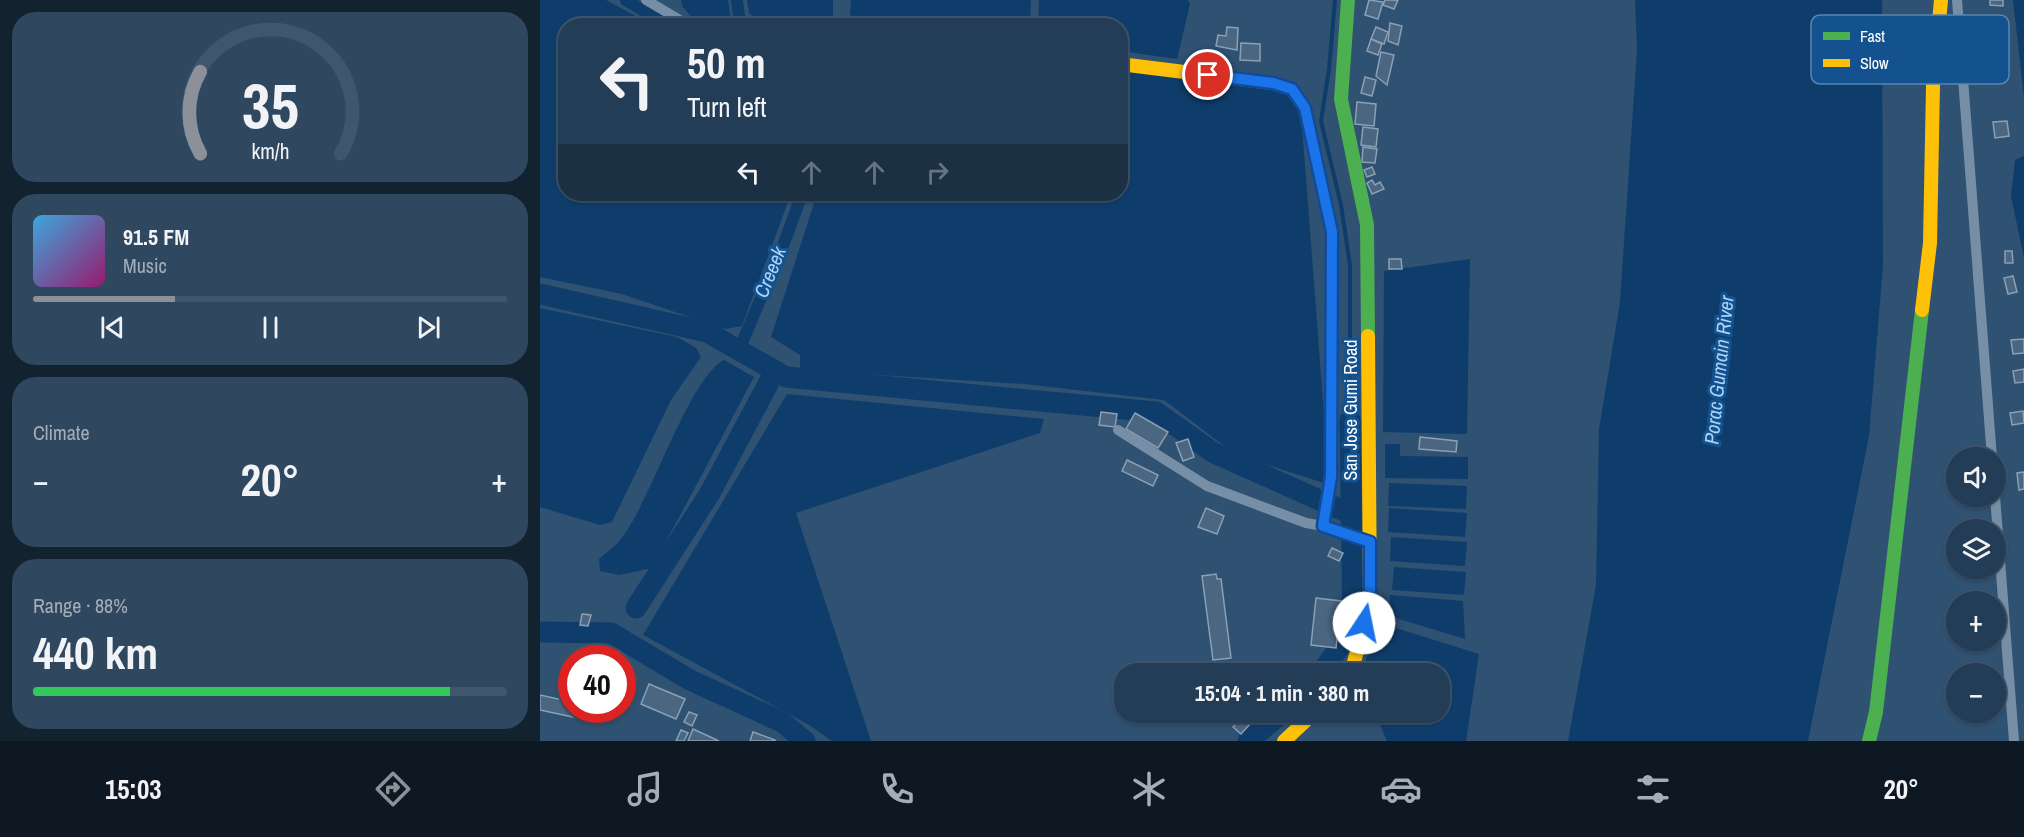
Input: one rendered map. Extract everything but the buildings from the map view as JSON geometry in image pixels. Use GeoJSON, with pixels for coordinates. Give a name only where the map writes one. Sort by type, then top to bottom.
{"type":"FeatureCollection","features":[{"type":"Feature","properties":{"kind":"street"},"geometry":{"type":"LineString","coordinates":[[646,0],[676,18]]}},
{"type":"Feature","properties":{"kind":"street","name":"San Jose Gumi Road"},"geometry":{"type":"LineString","coordinates":[[1348,0],[1341,99],[1367,225],[1370,542],[1370,602],[1354,663]]}},
{"type":"Feature","properties":{"kind":"street"},"geometry":{"type":"LineString","coordinates":[[1940,15],[1941,0]]}},
{"type":"Feature","properties":{"kind":"street"},"geometry":{"type":"LineString","coordinates":[[1956,0],[1957,15]]}},
{"type":"Feature","properties":{"kind":"street"},"geometry":{"type":"LineString","coordinates":[[1128,65],[1273,83],[1292,89],[1305,108],[1332,232],[1331,477],[1323,526]]}},
{"type":"Feature","properties":{"kind":"street"},"geometry":{"type":"LineString","coordinates":[[1869,741],[1875,712],[1930,243],[1934,84]]}},
{"type":"Feature","properties":{"kind":"street"},"geometry":{"type":"LineString","coordinates":[[1963,84],[1991,447]]}},
{"type":"Feature","properties":{"kind":"street"},"geometry":{"type":"LineString","coordinates":[[1118,430],[1207,486],[1306,523],[1323,526],[1370,542]]}},
{"type":"Feature","properties":{"kind":"street"},"geometry":{"type":"LineString","coordinates":[[1996,507],[2014,741]]}},
{"type":"Feature","properties":{"kind":"street"},"geometry":{"type":"LineString","coordinates":[[1284,741],[1303,723]]}},
{"type":"Feature","properties":{"kind":"water"},"geometry":{"type":"Polygon","coordinates":[[[540,0],[606,0],[639,18],[558,18],[558,201],[788,201],[742,326],[725,329],[622,294],[540,277],[540,0]]]}},
{"type":"Feature","properties":{"kind":"water"},"geometry":{"type":"Polygon","coordinates":[[[681,0],[728,0],[731,18],[692,18],[682,6],[681,0]]]}},
{"type":"Feature","properties":{"kind":"water"},"geometry":{"type":"Polygon","coordinates":[[[747,0],[833,0],[833,18],[754,18],[749,13],[747,0]]]}},
{"type":"Feature","properties":{"kind":"water"},"geometry":{"type":"Polygon","coordinates":[[[851,0],[1031,0],[1030,18],[854,18],[850,14],[851,0]]]}},
{"type":"Feature","properties":{"kind":"water"},"geometry":{"type":"Polygon","coordinates":[[[1039,0],[1188,0],[1190,4],[1177,59],[1128,52],[1128,18],[1038,18],[1039,0]]]}},
{"type":"Feature","properties":{"kind":"water","name":"Porac Gumain River"},"geometry":{"type":"Polygon","coordinates":[[[1635,0],[1882,0],[1882,15],[1811,15],[1811,84],[1882,84],[1883,266],[1869,436],[1808,741],[1568,741],[1596,585],[1599,429],[1620,302],[1637,49],[1635,0]]]}},
{"type":"Feature","properties":{"kind":"water"},"geometry":{"type":"Polygon","coordinates":[[[2013,0],[2024,0],[2024,98],[2013,0]]]}},
{"type":"Feature","properties":{"kind":"water"},"geometry":{"type":"Polygon","coordinates":[[[1128,72],[1273,88],[1288,93],[1301,112],[1328,467],[1324,483],[1236,455],[1164,400],[1024,384],[800,370],[800,355],[771,337],[815,201],[1128,201],[1128,72]]]}},
{"type":"Feature","properties":{"kind":"water"},"geometry":{"type":"Polygon","coordinates":[[[2024,156],[2024,258],[2011,196],[2015,160],[2024,156]]]}},
{"type":"Feature","properties":{"kind":"water"},"geometry":{"type":"Polygon","coordinates":[[[1470,259],[1467,434],[1383,432],[1384,271],[1470,259]]]}},
{"type":"Feature","properties":{"kind":"water"},"geometry":{"type":"Polygon","coordinates":[[[540,308],[677,337],[696,348],[701,357],[671,400],[612,522],[600,525],[540,507],[540,308]]]}},
{"type":"Feature","properties":{"kind":"water"},"geometry":{"type":"Polygon","coordinates":[[[724,360],[754,377],[652,568],[619,575],[600,571],[599,559],[621,539],[634,519],[697,390],[711,371],[724,360]]]}},
{"type":"Feature","properties":{"kind":"water"},"geometry":{"type":"Polygon","coordinates":[[[787,394],[1044,419],[1040,433],[796,513],[871,741],[832,741],[809,725],[643,635],[787,394]]]}},
{"type":"Feature","properties":{"kind":"water"},"geometry":{"type":"Polygon","coordinates":[[[1385,444],[1400,444],[1400,456],[1468,457],[1468,479],[1385,478],[1385,444]]]}},
{"type":"Feature","properties":{"kind":"water"},"geometry":{"type":"Polygon","coordinates":[[[1389,483],[1467,486],[1466,509],[1388,506],[1389,483]]]}},
{"type":"Feature","properties":{"kind":"water"},"geometry":{"type":"Polygon","coordinates":[[[1389,508],[1467,513],[1465,537],[1388,532],[1389,508]]]}},
{"type":"Feature","properties":{"kind":"water"},"geometry":{"type":"Polygon","coordinates":[[[1391,537],[1467,542],[1465,566],[1390,561],[1391,537]]]}},
{"type":"Feature","properties":{"kind":"water"},"geometry":{"type":"Polygon","coordinates":[[[1394,567],[1466,572],[1464,595],[1392,590],[1394,567]]]}},
{"type":"Feature","properties":{"kind":"water"},"geometry":{"type":"Polygon","coordinates":[[[1390,595],[1463,601],[1465,639],[1389,616],[1390,595]]]}},
{"type":"Feature","properties":{"kind":"water"},"geometry":{"type":"Polygon","coordinates":[[[1380,623],[1479,654],[1466,741],[1387,741],[1379,723],[1450,723],[1450,663],[1365,663],[1380,623]]]}},
{"type":"Feature","properties":{"kind":"waterway","name":"Creeek"},"geometry":{"type":"LineString","coordinates":[[626,0],[656,18]]}},
{"type":"Feature","properties":{"kind":"waterway"},"geometry":{"type":"LineString","coordinates":[[737,0],[739,18]]}},
{"type":"Feature","properties":{"kind":"waterway"},"geometry":{"type":"LineString","coordinates":[[1335,0],[1329,69],[1321,121],[1341,205],[1350,265],[1350,420]]}},
{"type":"Feature","properties":{"kind":"waterway","name":"Creeek"},"geometry":{"type":"LineString","coordinates":[[739,350],[799,201]]}},
{"type":"Feature","properties":{"kind":"waterway"},"geometry":{"type":"LineString","coordinates":[[540,294],[707,332],[786,377],[1156,412],[1214,453],[1351,514]]}},
{"type":"Feature","properties":{"kind":"waterway"},"geometry":{"type":"LineString","coordinates":[[636,608],[710,493],[775,371]]}},
{"type":"Feature","properties":{"kind":"waterway"},"geometry":{"type":"LineString","coordinates":[[1328,663],[1353,629],[1350,420]]}},
{"type":"Feature","properties":{"kind":"waterway"},"geometry":{"type":"LineString","coordinates":[[540,632],[611,633],[690,680],[782,722],[805,741]]}},
{"type":"Feature","properties":{"kind":"waterway"},"geometry":{"type":"LineString","coordinates":[[1248,741],[1270,723]]}},
{"type":"Feature","properties":{"kind":"traffic: fast"},"geometry":{"type":"LineString","coordinates":[[1348,0],[1341,99],[1367,225],[1368,336]]}},
{"type":"Feature","properties":{"kind":"traffic: fast"},"geometry":{"type":"LineString","coordinates":[[1323,526],[1331,477],[1332,286]]}},
{"type":"Feature","properties":{"kind":"traffic: fast"},"geometry":{"type":"LineString","coordinates":[[1869,741],[1876,712],[1922,310]]}},
{"type":"Feature","properties":{"kind":"traffic: slow"},"geometry":{"type":"LineString","coordinates":[[1940,15],[1941,0]]}},
{"type":"Feature","properties":{"kind":"traffic: slow"},"geometry":{"type":"LineString","coordinates":[[1128,65],[1273,83],[1292,89],[1305,108],[1332,232],[1332,286]]}},
{"type":"Feature","properties":{"kind":"traffic: slow"},"geometry":{"type":"LineString","coordinates":[[1922,310],[1930,243],[1933,84]]}},
{"type":"Feature","properties":{"kind":"traffic: slow"},"geometry":{"type":"LineString","coordinates":[[1354,663],[1370,602],[1368,336]]}},
{"type":"Feature","properties":{"kind":"traffic: slow"},"geometry":{"type":"LineString","coordinates":[[1284,741],[1303,723]]}},
{"type":"Feature","properties":{"kind":"route"},"geometry":{"type":"LineString","coordinates":[[1208,75],[1273,83],[1292,89],[1305,108],[1332,232],[1331,477],[1323,526],[1370,542],[1370,602],[1364,623]]}}]}
